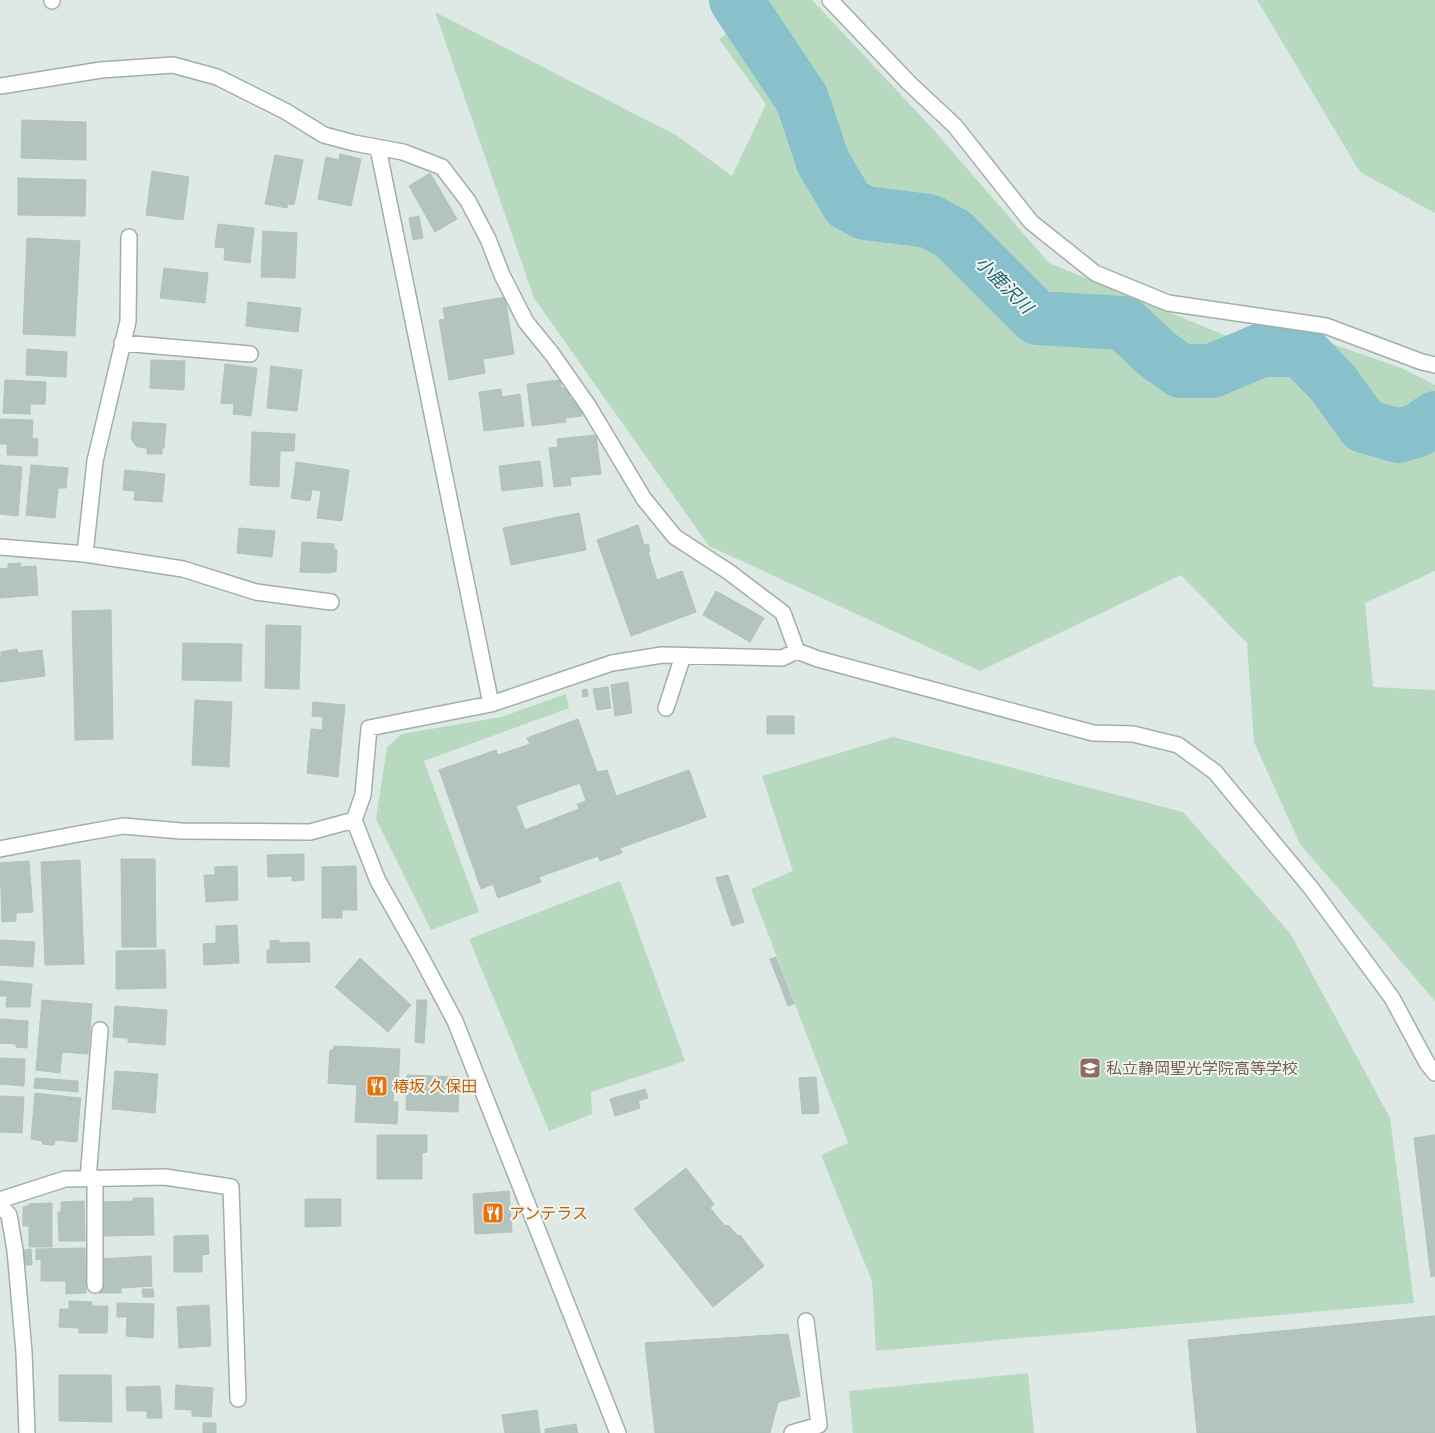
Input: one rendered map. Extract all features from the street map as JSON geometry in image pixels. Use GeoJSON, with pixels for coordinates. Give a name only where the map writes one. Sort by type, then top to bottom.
{"type":"FeatureCollection","features":[{"type":"Feature","properties":{"kind":"street"},"geometry":{"type":"LineString","coordinates":[[830,0],[909,83],[955,126],[1031,222],[1095,273],[1168,303],[1326,326],[1422,362],[1435,365]]}},
{"type":"Feature","properties":{"kind":"street"},"geometry":{"type":"LineString","coordinates":[[0,86],[101,70],[173,65],[217,77],[285,110],[324,135],[403,152],[442,167],[468,201],[488,239],[502,275],[526,322],[552,354],[589,408],[644,499],[675,538],[729,572],[783,613],[797,651]]}},
{"type":"Feature","properties":{"kind":"street"},"geometry":{"type":"LineString","coordinates":[[378,148],[491,704]]}},
{"type":"Feature","properties":{"kind":"street"},"geometry":{"type":"LineString","coordinates":[[85,554],[95,461],[128,321],[129,237]]}},
{"type":"Feature","properties":{"kind":"street"},"geometry":{"type":"LineString","coordinates":[[122,343],[250,354]]}},
{"type":"Feature","properties":{"kind":"street"},"geometry":{"type":"LineString","coordinates":[[0,548],[85,554],[183,569],[256,592],[331,602]]}},
{"type":"Feature","properties":{"kind":"street"},"geometry":{"type":"LineString","coordinates":[[618,1433],[455,1021],[421,956],[378,881],[354,820],[363,795],[369,728],[491,704],[612,663],[662,655],[782,658],[797,651],[818,659],[1093,733],[1133,734],[1178,744],[1215,772],[1311,888],[1392,998],[1426,1063],[1435,1073]]}},
{"type":"Feature","properties":{"kind":"street"},"geometry":{"type":"LineString","coordinates":[[666,708],[683,656]]}},
{"type":"Feature","properties":{"kind":"street"},"geometry":{"type":"LineString","coordinates":[[0,850],[123,826],[181,831],[310,832],[354,820]]}},
{"type":"Feature","properties":{"kind":"street"},"geometry":{"type":"LineString","coordinates":[[94,1285],[91,1178],[100,1030]]}},
{"type":"Feature","properties":{"kind":"street"},"geometry":{"type":"LineString","coordinates":[[0,1200],[65,1179],[165,1177],[231,1186],[238,1399]]}},
{"type":"Feature","properties":{"kind":"street"},"geometry":{"type":"LineString","coordinates":[[0,1205],[8,1215],[15,1250],[24,1352],[27,1433]]}},
{"type":"Feature","properties":{"kind":"street"},"geometry":{"type":"LineString","coordinates":[[792,1433],[818,1425],[806,1321]]}},
{"type":"Feature","properties":{"kind":"green space"},"geometry":{"type":"Polygon","coordinates":[[[770,0],[812,0],[932,128],[1049,263],[1234,339],[1333,344],[1401,368],[1435,385],[1435,571],[1365,603],[1373,687],[1435,690],[1435,1001],[1300,844],[1254,742],[1247,643],[1181,575],[980,671],[709,546],[534,298],[435,12],[676,135],[732,176],[766,104],[719,39],[770,0]]]}},
{"type":"Feature","properties":{"kind":"green space"},"geometry":{"type":"Polygon","coordinates":[[[1257,0],[1435,0],[1435,213],[1360,172],[1257,0]]]}},
{"type":"Feature","properties":{"kind":"green space"},"geometry":{"type":"Polygon","coordinates":[[[566,694],[569,708],[424,761],[479,912],[431,930],[376,819],[387,747],[402,734],[501,717],[566,694]]]}},
{"type":"Feature","properties":{"kind":"green space","name":"私立静岡聖光学院高等学校"},"geometry":{"type":"Polygon","coordinates":[[[893,737],[1183,812],[1290,933],[1390,1118],[1414,1303],[876,1351],[872,1281],[821,1155],[848,1143],[751,889],[793,871],[762,776],[893,737]]]}},
{"type":"Feature","properties":{"kind":"green space"},"geometry":{"type":"Polygon","coordinates":[[[620,881],[685,1061],[591,1092],[592,1114],[549,1131],[469,939],[620,881]]]}},
{"type":"Feature","properties":{"kind":"green space"},"geometry":{"type":"Polygon","coordinates":[[[1028,1373],[1034,1433],[853,1433],[849,1391],[1028,1373]]]}},
{"type":"Feature","properties":{"kind":"building"},"geometry":{"type":"Polygon","coordinates":[[[22,120],[86,122],[86,160],[21,158],[22,120]]]}},
{"type":"Feature","properties":{"kind":"building"},"geometry":{"type":"Polygon","coordinates":[[[340,154],[361,159],[351,206],[318,199],[326,157],[339,160],[340,154]]]}},
{"type":"Feature","properties":{"kind":"building"},"geometry":{"type":"Polygon","coordinates":[[[275,155],[303,160],[294,205],[288,204],[287,208],[265,204],[275,155]]]}},
{"type":"Feature","properties":{"kind":"building"},"geometry":{"type":"Polygon","coordinates":[[[152,171],[189,177],[183,220],[146,215],[152,171]]]}},
{"type":"Feature","properties":{"kind":"building"},"geometry":{"type":"Polygon","coordinates":[[[430,173],[457,219],[435,232],[409,186],[430,173]]]}},
{"type":"Feature","properties":{"kind":"building"},"geometry":{"type":"Polygon","coordinates":[[[18,178],[86,180],[85,216],[18,215],[18,178]]]}},
{"type":"Feature","properties":{"kind":"building"},"geometry":{"type":"Polygon","coordinates":[[[419,216],[423,238],[413,240],[409,218],[419,216]]]}},
{"type":"Feature","properties":{"kind":"building"},"geometry":{"type":"Polygon","coordinates":[[[218,224],[254,228],[250,263],[224,260],[225,248],[215,247],[218,224]]]}},
{"type":"Feature","properties":{"kind":"building"},"geometry":{"type":"Polygon","coordinates":[[[263,231],[297,233],[295,278],[261,277],[263,231]]]}},
{"type":"Feature","properties":{"kind":"building"},"geometry":{"type":"Polygon","coordinates":[[[27,238],[80,241],[75,336],[23,334],[27,238]]]}},
{"type":"Feature","properties":{"kind":"building"},"geometry":{"type":"Polygon","coordinates":[[[164,268],[208,273],[205,303],[160,298],[164,268]]]}},
{"type":"Feature","properties":{"kind":"building"},"geometry":{"type":"Polygon","coordinates":[[[505,297],[514,354],[483,359],[485,373],[449,380],[439,320],[445,319],[443,308],[505,297]]]}},
{"type":"Feature","properties":{"kind":"building"},"geometry":{"type":"Polygon","coordinates":[[[248,302],[301,308],[298,332],[246,326],[248,302]]]}},
{"type":"Feature","properties":{"kind":"building"},"geometry":{"type":"Polygon","coordinates":[[[27,349],[67,352],[66,377],[26,375],[27,349]]]}},
{"type":"Feature","properties":{"kind":"building"},"geometry":{"type":"Polygon","coordinates":[[[151,360],[185,361],[184,390],[150,388],[151,360]]]}},
{"type":"Feature","properties":{"kind":"building"},"geometry":{"type":"Polygon","coordinates":[[[225,364],[257,368],[251,416],[233,414],[234,404],[221,403],[225,364]]]}},
{"type":"Feature","properties":{"kind":"building"},"geometry":{"type":"Polygon","coordinates":[[[271,366],[302,370],[297,411],[267,408],[271,366]]]}},
{"type":"Feature","properties":{"kind":"building"},"geometry":{"type":"Polygon","coordinates":[[[5,380],[46,382],[45,404],[30,404],[30,414],[3,413],[5,380]]]}},
{"type":"Feature","properties":{"kind":"building"},"geometry":{"type":"Polygon","coordinates":[[[560,380],[561,388],[568,388],[570,399],[580,398],[582,416],[565,418],[566,422],[532,426],[527,384],[560,380]]]}},
{"type":"Feature","properties":{"kind":"building"},"geometry":{"type":"Polygon","coordinates":[[[501,389],[502,397],[520,394],[524,426],[484,431],[479,392],[501,389]]]}},
{"type":"Feature","properties":{"kind":"building"},"geometry":{"type":"Polygon","coordinates":[[[0,419],[33,420],[32,438],[38,439],[37,456],[7,455],[7,444],[0,444],[0,419]]]}},
{"type":"Feature","properties":{"kind":"building"},"geometry":{"type":"Polygon","coordinates":[[[133,422],[166,424],[162,454],[147,454],[147,448],[137,447],[131,439],[133,422]]]}},
{"type":"Feature","properties":{"kind":"building"},"geometry":{"type":"Polygon","coordinates":[[[252,432],[295,434],[294,451],[280,451],[279,487],[250,485],[252,432]]]}},
{"type":"Feature","properties":{"kind":"building"},"geometry":{"type":"Polygon","coordinates":[[[596,435],[601,474],[570,477],[571,485],[554,487],[549,448],[558,447],[557,439],[596,435]]]}},
{"type":"Feature","properties":{"kind":"building"},"geometry":{"type":"Polygon","coordinates":[[[540,461],[543,486],[502,491],[499,466],[540,461]]]}},
{"type":"Feature","properties":{"kind":"building"},"geometry":{"type":"Polygon","coordinates":[[[296,462],[349,470],[342,521],[317,518],[321,491],[293,486],[296,462]]]}},
{"type":"Feature","properties":{"kind":"building"},"geometry":{"type":"Polygon","coordinates":[[[0,465],[22,467],[18,516],[0,514],[0,465]]]}},
{"type":"Feature","properties":{"kind":"building"},"geometry":{"type":"Polygon","coordinates":[[[31,465],[68,468],[66,488],[58,488],[55,518],[26,515],[31,465]]]}},
{"type":"Feature","properties":{"kind":"building"},"geometry":{"type":"Polygon","coordinates":[[[125,470],[165,474],[162,502],[134,500],[135,491],[123,490],[125,470]]]}},
{"type":"Feature","properties":{"kind":"building"},"geometry":{"type":"Polygon","coordinates":[[[293,486],[312,490],[310,501],[291,498],[293,486]]]}},
{"type":"Feature","properties":{"kind":"building"},"geometry":{"type":"Polygon","coordinates":[[[579,513],[586,550],[511,565],[503,528],[579,513]]]}},
{"type":"Feature","properties":{"kind":"building"},"geometry":{"type":"Polygon","coordinates":[[[638,525],[644,545],[648,544],[650,551],[648,552],[657,580],[682,571],[696,612],[631,636],[597,540],[638,525]]]}},
{"type":"Feature","properties":{"kind":"building"},"geometry":{"type":"Polygon","coordinates":[[[239,528],[275,531],[272,557],[237,553],[239,528]]]}},
{"type":"Feature","properties":{"kind":"building"},"geometry":{"type":"Polygon","coordinates":[[[302,542],[334,544],[334,549],[337,550],[336,572],[300,572],[302,542]]]}},
{"type":"Feature","properties":{"kind":"building"},"geometry":{"type":"Polygon","coordinates":[[[20,563],[21,567],[36,566],[38,595],[0,598],[0,569],[8,568],[8,564],[20,563]]]}},
{"type":"Feature","properties":{"kind":"building"},"geometry":{"type":"Polygon","coordinates":[[[716,591],[764,618],[750,642],[703,615],[716,591]]]}},
{"type":"Feature","properties":{"kind":"building"},"geometry":{"type":"Polygon","coordinates":[[[111,610],[113,739],[75,740],[72,611],[111,610]]]}},
{"type":"Feature","properties":{"kind":"building"},"geometry":{"type":"Polygon","coordinates":[[[266,625],[301,626],[299,689],[265,688],[266,625]]]}},
{"type":"Feature","properties":{"kind":"building"},"geometry":{"type":"Polygon","coordinates":[[[183,643],[242,644],[241,681],[182,680],[183,643]]]}},
{"type":"Feature","properties":{"kind":"building"},"geometry":{"type":"Polygon","coordinates":[[[17,649],[18,653],[42,650],[45,676],[0,682],[1,652],[17,649]]]}},
{"type":"Feature","properties":{"kind":"building"},"geometry":{"type":"Polygon","coordinates":[[[628,682],[632,713],[615,716],[611,685],[628,682]]]}},
{"type":"Feature","properties":{"kind":"building"},"geometry":{"type":"Polygon","coordinates":[[[608,687],[611,708],[597,710],[593,689],[608,687]]]}},
{"type":"Feature","properties":{"kind":"building"},"geometry":{"type":"Polygon","coordinates":[[[587,689],[588,696],[583,697],[582,690],[587,689]]]}},
{"type":"Feature","properties":{"kind":"building"},"geometry":{"type":"Polygon","coordinates":[[[195,700],[232,702],[229,767],[192,765],[195,700]]]}},
{"type":"Feature","properties":{"kind":"building"},"geometry":{"type":"Polygon","coordinates":[[[313,702],[345,705],[338,777],[307,773],[311,729],[322,730],[323,717],[312,716],[313,702]]]}},
{"type":"Feature","properties":{"kind":"building"},"geometry":{"type":"Polygon","coordinates":[[[767,716],[794,716],[794,734],[767,734],[767,716]]]}},
{"type":"Feature","properties":{"kind":"building"},"geometry":{"type":"Polygon","coordinates":[[[578,719],[597,772],[607,770],[616,796],[689,770],[706,817],[620,848],[622,853],[600,861],[598,856],[539,877],[541,882],[498,898],[493,884],[481,889],[439,770],[496,750],[498,755],[530,744],[527,738],[578,719]],[[580,783],[516,806],[525,830],[579,809],[577,804],[586,801],[580,783]]]}},
{"type":"Feature","properties":{"kind":"building"},"geometry":{"type":"Polygon","coordinates":[[[304,854],[304,880],[292,881],[292,876],[268,877],[267,855],[304,854]]]}},
{"type":"Feature","properties":{"kind":"building"},"geometry":{"type":"Polygon","coordinates":[[[121,859],[155,859],[156,947],[122,947],[121,859]]]}},
{"type":"Feature","properties":{"kind":"building"},"geometry":{"type":"Polygon","coordinates":[[[80,860],[84,964],[45,965],[41,862],[80,860]]]}},
{"type":"Feature","properties":{"kind":"building"},"geometry":{"type":"Polygon","coordinates":[[[29,861],[33,912],[16,913],[16,921],[2,922],[0,863],[29,861]]]}},
{"type":"Feature","properties":{"kind":"building"},"geometry":{"type":"Polygon","coordinates":[[[237,866],[238,900],[206,902],[204,875],[215,875],[215,867],[237,866]]]}},
{"type":"Feature","properties":{"kind":"building"},"geometry":{"type":"Polygon","coordinates":[[[356,866],[357,910],[342,910],[342,918],[322,918],[322,867],[356,866]]]}},
{"type":"Feature","properties":{"kind":"building"},"geometry":{"type":"Polygon","coordinates":[[[728,875],[744,922],[732,926],[716,878],[728,875]]]}},
{"type":"Feature","properties":{"kind":"building"},"geometry":{"type":"Polygon","coordinates":[[[237,925],[239,963],[204,965],[203,944],[216,943],[216,926],[237,925]]]}},
{"type":"Feature","properties":{"kind":"building"},"geometry":{"type":"Polygon","coordinates":[[[0,940],[35,942],[33,967],[0,965],[0,940]]]}},
{"type":"Feature","properties":{"kind":"building"},"geometry":{"type":"Polygon","coordinates":[[[279,940],[279,943],[309,942],[310,962],[267,963],[267,950],[270,950],[270,941],[279,940]]]}},
{"type":"Feature","properties":{"kind":"building"},"geometry":{"type":"Polygon","coordinates":[[[165,950],[166,988],[116,989],[116,951],[165,950]]]}},
{"type":"Feature","properties":{"kind":"building"},"geometry":{"type":"Polygon","coordinates":[[[776,957],[794,1004],[788,1006],[770,959],[776,957]]]}},
{"type":"Feature","properties":{"kind":"building"},"geometry":{"type":"Polygon","coordinates":[[[360,958],[411,1005],[388,1032],[335,987],[360,958]]]}},
{"type":"Feature","properties":{"kind":"building"},"geometry":{"type":"Polygon","coordinates":[[[0,981],[32,984],[30,1007],[6,1007],[7,996],[0,996],[0,981]]]}},
{"type":"Feature","properties":{"kind":"building"},"geometry":{"type":"Polygon","coordinates":[[[42,1000],[92,1004],[88,1054],[62,1052],[60,1073],[36,1070],[42,1000]]]}},
{"type":"Feature","properties":{"kind":"building"},"geometry":{"type":"Polygon","coordinates":[[[417,1000],[427,1000],[424,1043],[415,1042],[417,1000]]]}},
{"type":"Feature","properties":{"kind":"building"},"geometry":{"type":"Polygon","coordinates":[[[115,1006],[167,1010],[165,1045],[128,1042],[128,1038],[113,1037],[115,1006]]]}},
{"type":"Feature","properties":{"kind":"building"},"geometry":{"type":"Polygon","coordinates":[[[0,1019],[28,1021],[27,1048],[16,1047],[16,1044],[0,1043],[0,1019]]]}},
{"type":"Feature","properties":{"kind":"building","name":"椿坂 久保田"},"geometry":{"type":"Polygon","coordinates":[[[334,1046],[400,1049],[398,1088],[394,1088],[393,1102],[398,1102],[397,1124],[355,1122],[357,1085],[328,1083],[330,1050],[333,1050],[334,1046]]]}},
{"type":"Feature","properties":{"kind":"building"},"geometry":{"type":"Polygon","coordinates":[[[0,1058],[25,1059],[24,1086],[0,1084],[0,1058]]]}},
{"type":"Feature","properties":{"kind":"building"},"geometry":{"type":"Polygon","coordinates":[[[115,1071],[158,1074],[155,1113],[112,1109],[115,1071]]]}},
{"type":"Feature","properties":{"kind":"building"},"geometry":{"type":"Polygon","coordinates":[[[407,1075],[457,1077],[456,1090],[459,1090],[458,1112],[406,1110],[407,1075]]]}},
{"type":"Feature","properties":{"kind":"building"},"geometry":{"type":"Polygon","coordinates":[[[816,1077],[819,1113],[802,1114],[799,1078],[816,1077]]]}},
{"type":"Feature","properties":{"kind":"building"},"geometry":{"type":"Polygon","coordinates":[[[35,1078],[78,1081],[78,1092],[34,1088],[35,1078]]]}},
{"type":"Feature","properties":{"kind":"building"},"geometry":{"type":"Polygon","coordinates":[[[645,1089],[648,1098],[638,1101],[640,1108],[615,1116],[610,1099],[645,1089]]]}},
{"type":"Feature","properties":{"kind":"building"},"geometry":{"type":"Polygon","coordinates":[[[35,1093],[70,1097],[70,1105],[80,1106],[77,1142],[55,1140],[54,1145],[42,1144],[43,1141],[31,1139],[35,1093]]]}},
{"type":"Feature","properties":{"kind":"building"},"geometry":{"type":"Polygon","coordinates":[[[0,1096],[24,1097],[22,1133],[0,1132],[0,1096]]]}},
{"type":"Feature","properties":{"kind":"building"},"geometry":{"type":"Polygon","coordinates":[[[70,1097],[81,1098],[80,1106],[70,1105],[70,1097]]]}},
{"type":"Feature","properties":{"kind":"building"},"geometry":{"type":"Polygon","coordinates":[[[377,1135],[427,1135],[427,1152],[422,1153],[422,1179],[377,1179],[377,1135]]]}},
{"type":"Feature","properties":{"kind":"building"},"geometry":{"type":"Polygon","coordinates":[[[1435,1135],[1435,1276],[1431,1277],[1414,1138],[1435,1135]]]}},
{"type":"Feature","properties":{"kind":"building"},"geometry":{"type":"Polygon","coordinates":[[[686,1168],[714,1204],[710,1208],[725,1226],[728,1225],[738,1236],[740,1235],[764,1266],[713,1307],[634,1209],[686,1168]]]}},
{"type":"Feature","properties":{"kind":"building","name":"アンテラス"},"geometry":{"type":"Polygon","coordinates":[[[509,1191],[512,1232],[475,1234],[473,1194],[509,1191]]]}},
{"type":"Feature","properties":{"kind":"building"},"geometry":{"type":"Polygon","coordinates":[[[133,1198],[153,1198],[154,1235],[102,1236],[102,1202],[133,1201],[133,1198]]]}},
{"type":"Feature","properties":{"kind":"building"},"geometry":{"type":"Polygon","coordinates":[[[305,1199],[341,1199],[341,1226],[305,1227],[305,1199]]]}},
{"type":"Feature","properties":{"kind":"building"},"geometry":{"type":"Polygon","coordinates":[[[84,1201],[85,1241],[59,1241],[58,1212],[61,1212],[61,1202],[84,1201]]]}},
{"type":"Feature","properties":{"kind":"building"},"geometry":{"type":"Polygon","coordinates":[[[52,1203],[52,1247],[29,1247],[29,1226],[23,1226],[23,1207],[29,1204],[52,1203]]]}},
{"type":"Feature","properties":{"kind":"building"},"geometry":{"type":"Polygon","coordinates":[[[208,1235],[209,1254],[202,1255],[202,1272],[174,1272],[174,1236],[208,1235]]]}},
{"type":"Feature","properties":{"kind":"building"},"geometry":{"type":"Polygon","coordinates":[[[85,1248],[86,1293],[66,1294],[66,1281],[41,1281],[41,1259],[36,1260],[36,1249],[85,1248]]]}},
{"type":"Feature","properties":{"kind":"building"},"geometry":{"type":"Polygon","coordinates":[[[31,1249],[32,1265],[25,1265],[24,1250],[31,1249]]]}},
{"type":"Feature","properties":{"kind":"building"},"geometry":{"type":"Polygon","coordinates":[[[151,1256],[152,1286],[121,1288],[121,1293],[99,1293],[98,1259],[151,1256]]]}},
{"type":"Feature","properties":{"kind":"building"},"geometry":{"type":"Polygon","coordinates":[[[142,1289],[153,1289],[154,1297],[143,1297],[142,1289]]]}},
{"type":"Feature","properties":{"kind":"building"},"geometry":{"type":"Polygon","coordinates":[[[69,1301],[92,1302],[92,1306],[108,1306],[107,1333],[79,1333],[79,1328],[59,1327],[60,1309],[69,1309],[69,1301]]]}},
{"type":"Feature","properties":{"kind":"building"},"geometry":{"type":"Polygon","coordinates":[[[117,1303],[154,1304],[153,1338],[126,1336],[127,1317],[117,1317],[117,1303]]]}},
{"type":"Feature","properties":{"kind":"building"},"geometry":{"type":"Polygon","coordinates":[[[209,1305],[211,1346],[179,1348],[177,1307],[209,1305]]]}},
{"type":"Feature","properties":{"kind":"building"},"geometry":{"type":"Polygon","coordinates":[[[1435,1316],[1435,1433],[1197,1433],[1188,1340],[1435,1316]]]}},
{"type":"Feature","properties":{"kind":"building"},"geometry":{"type":"Polygon","coordinates":[[[788,1334],[800,1396],[778,1402],[770,1433],[655,1433],[645,1343],[788,1334]]]}},
{"type":"Feature","properties":{"kind":"building"},"geometry":{"type":"Polygon","coordinates":[[[59,1375],[111,1375],[112,1422],[59,1421],[59,1375]]]}},
{"type":"Feature","properties":{"kind":"building"},"geometry":{"type":"Polygon","coordinates":[[[176,1385],[213,1388],[211,1417],[192,1416],[192,1410],[175,1409],[176,1385]]]}},
{"type":"Feature","properties":{"kind":"building"},"geometry":{"type":"Polygon","coordinates":[[[160,1386],[162,1418],[147,1418],[147,1411],[127,1411],[126,1387],[160,1386]]]}},
{"type":"Feature","properties":{"kind":"building"},"geometry":{"type":"Polygon","coordinates":[[[537,1410],[540,1433],[505,1433],[502,1415],[537,1410]]]}},
{"type":"Feature","properties":{"kind":"building"},"geometry":{"type":"Polygon","coordinates":[[[203,1423],[216,1423],[216,1433],[203,1433],[203,1423]]]}},
{"type":"Feature","properties":{"kind":"building"},"geometry":{"type":"Polygon","coordinates":[[[576,1424],[578,1433],[545,1433],[545,1429],[576,1424]]]}},
{"type":"Feature","properties":{"kind":"waterway","name":"小鹿沢川"},"geometry":{"type":"LineString","coordinates":[[736,0],[802,99],[823,162],[848,204],[865,213],[929,221],[953,234],[1037,318],[1124,323],[1158,355],[1181,371],[1212,371],[1262,350],[1301,350],[1333,383],[1364,426],[1399,436],[1418,430],[1435,418]]}},
{"type":"Feature","properties":{"kind":"place","name":"私立静岡聖光学院高等学校"},"geometry":{"type":"Point","coordinates":[1090,1068]}},
{"type":"Feature","properties":{"kind":"place","name":"椿坂 久保田"},"geometry":{"type":"Point","coordinates":[377,1086]}},
{"type":"Feature","properties":{"kind":"place","name":"アンテラス"},"geometry":{"type":"Point","coordinates":[493,1213]}}]}
